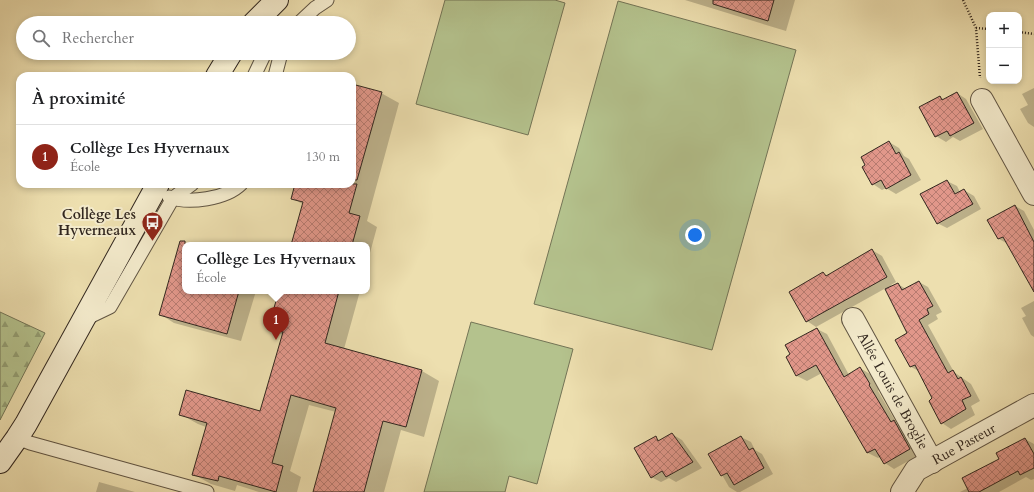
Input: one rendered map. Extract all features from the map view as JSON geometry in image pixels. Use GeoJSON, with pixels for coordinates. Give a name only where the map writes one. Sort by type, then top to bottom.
{"type":"FeatureCollection","features":[{"type":"Feature","properties":{"kind":"street"},"geometry":{"type":"LineString","coordinates":[[261,16],[277,0]]}},
{"type":"Feature","properties":{"kind":"street"},"geometry":{"type":"LineString","coordinates":[[219,72],[227,60]]}},
{"type":"Feature","properties":{"kind":"street"},"geometry":{"type":"LineString","coordinates":[[982,100],[1034,194]]}},
{"type":"Feature","properties":{"kind":"street"},"geometry":{"type":"LineString","coordinates":[[0,462],[17,438],[83,320],[162,191]]}},
{"type":"Feature","properties":{"kind":"street","name":"Allée Louis de Broglie"},"geometry":{"type":"LineString","coordinates":[[853,319],[932,462]]}},
{"type":"Feature","properties":{"kind":"street","name":"Rue Pasteur"},"geometry":{"type":"LineString","coordinates":[[902,492],[916,470],[1034,405]]}},
{"type":"Feature","properties":{"kind":"lane"},"geometry":{"type":"LineString","coordinates":[[306,16],[327,0]]}},
{"type":"Feature","properties":{"kind":"lane"},"geometry":{"type":"LineString","coordinates":[[256,72],[262,60]]}},
{"type":"Feature","properties":{"kind":"lane"},"geometry":{"type":"LineString","coordinates":[[276,72],[279,60]]}},
{"type":"Feature","properties":{"kind":"lane"},"geometry":{"type":"LineString","coordinates":[[162,191],[175,188]]}},
{"type":"Feature","properties":{"kind":"lane"},"geometry":{"type":"LineString","coordinates":[[162,191],[196,200],[222,195],[237,188]]}},
{"type":"Feature","properties":{"kind":"lane"},"geometry":{"type":"LineString","coordinates":[[17,438],[36,445],[207,492]]}},
{"type":"Feature","properties":{"kind":"path"},"geometry":{"type":"LineString","coordinates":[[963,0],[976,28],[982,100]]}},
{"type":"Feature","properties":{"kind":"path"},"geometry":{"type":"LineString","coordinates":[[976,28],[986,29]]}},
{"type":"Feature","properties":{"kind":"path"},"geometry":{"type":"LineString","coordinates":[[1022,32],[1034,34]]}},
{"type":"Feature","properties":{"kind":"green space"},"geometry":{"type":"Polygon","coordinates":[[[445,0],[555,0],[565,3],[528,135],[416,104],[445,0]]]}},
{"type":"Feature","properties":{"kind":"green space"},"geometry":{"type":"Polygon","coordinates":[[[618,1],[796,50],[712,350],[534,304],[618,1]]]}},
{"type":"Feature","properties":{"kind":"green space"},"geometry":{"type":"Polygon","coordinates":[[[0,312],[45,333],[0,420],[0,312]]]}},
{"type":"Feature","properties":{"kind":"green space"},"geometry":{"type":"Polygon","coordinates":[[[471,322],[573,349],[537,484],[509,476],[505,492],[424,492],[471,322]]]}},
{"type":"Feature","properties":{"kind":"building"},"geometry":{"type":"Polygon","coordinates":[[[713,0],[774,0],[768,21],[713,4],[713,0]]]}},
{"type":"Feature","properties":{"kind":"building"},"geometry":{"type":"Polygon","coordinates":[[[356,85],[382,92],[356,180],[356,85]]]}},
{"type":"Feature","properties":{"kind":"building"},"geometry":{"type":"Polygon","coordinates":[[[957,92],[974,123],[950,136],[947,131],[935,137],[919,107],[940,96],[942,100],[957,92]]]}},
{"type":"Feature","properties":{"kind":"building"},"geometry":{"type":"Polygon","coordinates":[[[889,141],[896,154],[899,152],[911,175],[886,189],[881,180],[872,185],[862,167],[865,165],[861,157],[889,141]]]}},
{"type":"Feature","properties":{"kind":"building"},"geometry":{"type":"Polygon","coordinates":[[[947,180],[955,194],[964,189],[973,204],[937,224],[920,194],[947,180]]]}},
{"type":"Feature","properties":{"kind":"building"},"geometry":{"type":"Polygon","coordinates":[[[294,188],[356,188],[349,213],[360,216],[353,242],[292,242],[303,202],[291,199],[294,188]]]}},
{"type":"Feature","properties":{"kind":"building"},"geometry":{"type":"Polygon","coordinates":[[[1015,205],[1034,242],[1034,292],[1003,237],[998,239],[987,220],[1015,205]]]}},
{"type":"Feature","properties":{"kind":"building"},"geometry":{"type":"Polygon","coordinates":[[[180,241],[185,241],[182,242],[182,294],[238,294],[227,334],[159,315],[180,241]]]}},
{"type":"Feature","properties":{"kind":"building"},"geometry":{"type":"Polygon","coordinates":[[[872,249],[887,277],[806,322],[789,292],[823,272],[826,276],[872,249]]]}},
{"type":"Feature","properties":{"kind":"building"},"geometry":{"type":"Polygon","coordinates":[[[919,281],[933,306],[927,309],[929,314],[919,320],[948,373],[953,370],[958,379],[961,377],[971,396],[962,400],[966,409],[941,424],[929,401],[932,398],[915,365],[910,367],[895,340],[907,333],[885,289],[898,283],[902,290],[919,281]]]}},
{"type":"Feature","properties":{"kind":"building"},"geometry":{"type":"Polygon","coordinates":[[[278,294],[338,294],[325,343],[422,370],[406,427],[383,421],[364,492],[313,492],[336,408],[291,395],[272,463],[283,466],[276,492],[219,476],[218,481],[192,475],[207,423],[179,415],[186,390],[260,411],[283,332],[268,328],[278,294]]]}},
{"type":"Feature","properties":{"kind":"building"},"geometry":{"type":"Polygon","coordinates":[[[817,328],[844,377],[860,367],[891,422],[894,420],[910,449],[884,464],[875,449],[867,453],[816,365],[796,376],[786,357],[790,354],[785,345],[817,328]]]}},
{"type":"Feature","properties":{"kind":"building"},"geometry":{"type":"Polygon","coordinates":[[[672,433],[693,462],[666,477],[662,471],[651,478],[634,448],[656,436],[658,441],[672,433]]]}},
{"type":"Feature","properties":{"kind":"building"},"geometry":{"type":"Polygon","coordinates":[[[741,436],[749,450],[753,448],[764,468],[734,485],[727,473],[721,476],[708,454],[741,436]]]}},
{"type":"Feature","properties":{"kind":"building"},"geometry":{"type":"Polygon","coordinates":[[[1025,438],[1034,454],[1034,468],[1020,475],[1018,471],[979,492],[969,492],[962,478],[999,459],[996,453],[1025,438]]]}},
{"type":"Feature","properties":{"kind":"place","name":"Collège Les Hyverneaux"},"geometry":{"type":"Point","coordinates":[152,242]}},
{"type":"Feature","properties":{"kind":"place","name":"Collège Les Hyvernaux"},"geometry":{"type":"Point","coordinates":[276,340]}}]}
